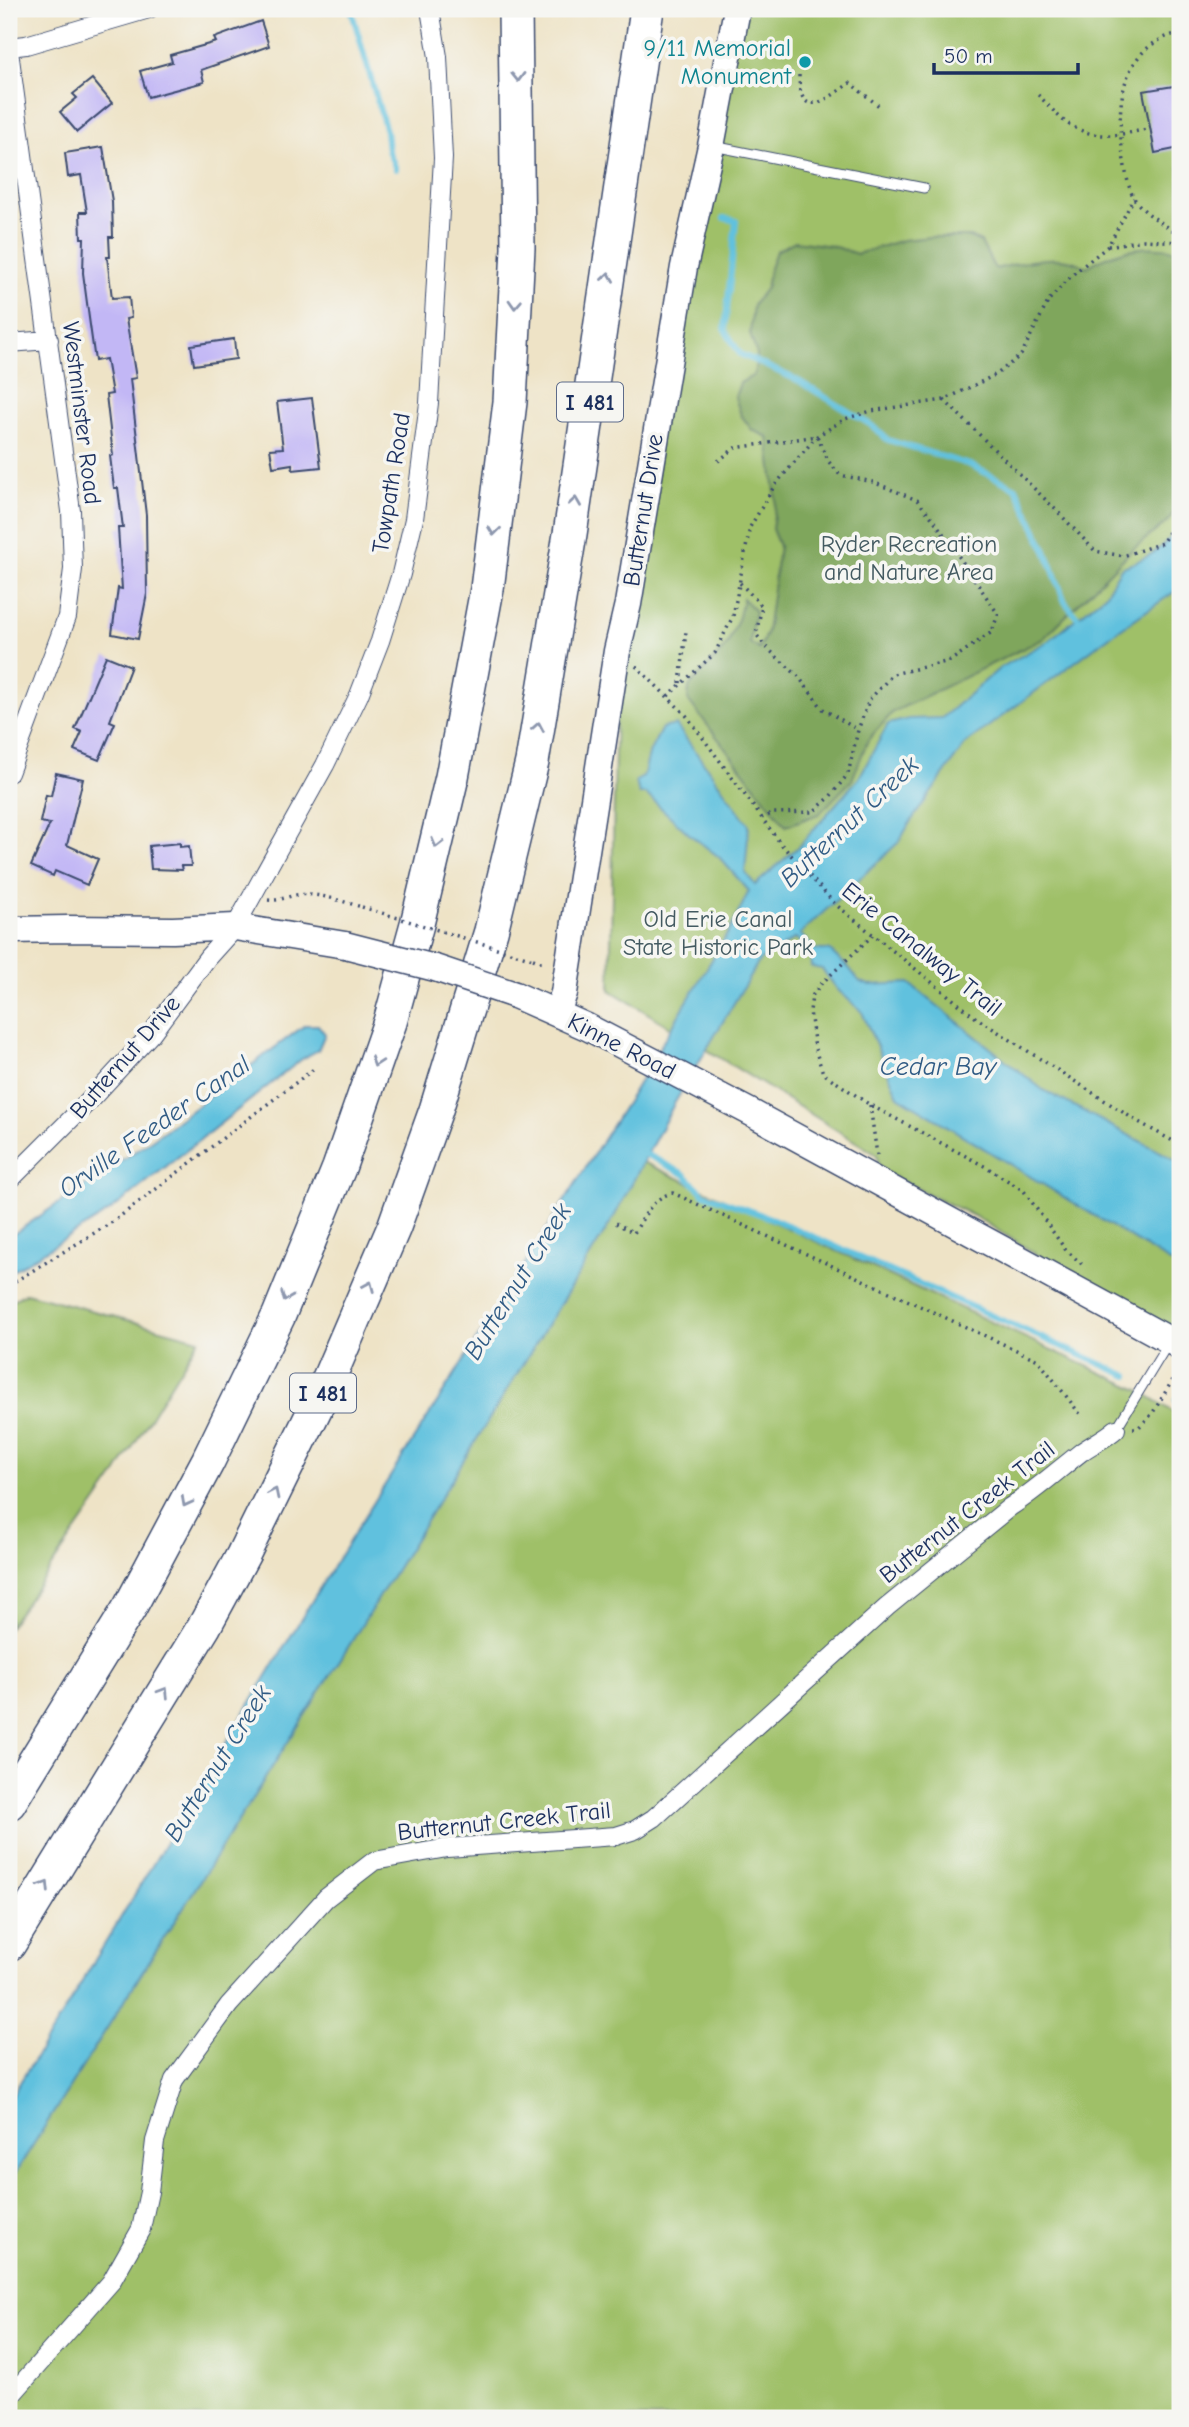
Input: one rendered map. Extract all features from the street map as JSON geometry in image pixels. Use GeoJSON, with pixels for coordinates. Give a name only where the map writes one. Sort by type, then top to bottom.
{"type":"FeatureCollection","features":[{"type":"Feature","properties":{"kind":"highway","name":"I 481"},"geometry":{"type":"LineString","coordinates":[[9,1803],[130,1607],[208,1461],[279,1315],[339,1168],[390,1023],[452,776],[491,562],[510,402],[519,248],[516,9]]}},
{"type":"Feature","properties":{"kind":"highway","name":"I 481"},"geometry":{"type":"LineString","coordinates":[[9,1944],[205,1625],[243,1555],[320,1399],[394,1227],[436,1110],[491,931],[532,762],[570,534],[647,9]]}},
{"type":"Feature","properties":{"kind":"street"},"geometry":{"type":"LineString","coordinates":[[9,49],[149,9]]}},
{"type":"Feature","properties":{"kind":"street","name":"Towpath Road"},"geometry":{"type":"LineString","coordinates":[[235,927],[310,795],[359,695],[392,607],[414,519],[429,403],[442,172],[442,108],[438,57],[430,9]]}},
{"type":"Feature","properties":{"kind":"street","name":"Butternut Drive"},"geometry":{"type":"LineString","coordinates":[[557,1013],[564,993],[617,651],[628,604],[684,267],[737,9]]}},
{"type":"Feature","properties":{"kind":"street","name":"Westminster Road"},"geometry":{"type":"LineString","coordinates":[[9,49],[71,511],[73,569],[67,617],[16,733],[9,773]]}},
{"type":"Feature","properties":{"kind":"street"},"geometry":{"type":"LineString","coordinates":[[9,343],[49,340]]}},
{"type":"Feature","properties":{"kind":"street","name":"Butternut Drive"},"geometry":{"type":"LineString","coordinates":[[9,1181],[151,1034],[208,957],[235,927]]}},
{"type":"Feature","properties":{"kind":"street","name":"Kinne Road"},"geometry":{"type":"LineString","coordinates":[[9,930],[173,930],[235,927],[345,945],[435,968],[515,995],[587,1027],[748,1111],[1175,1344]]}},
{"type":"Feature","properties":{"kind":"street","name":"Butternut Creek Trail"},"geometry":{"type":"LineString","coordinates":[[9,2398],[111,2282],[141,2229],[155,2141],[174,2081],[229,2005],[326,1898],[374,1861],[447,1848],[616,1836],[635,1830],[653,1818],[887,1607],[1010,1507],[1116,1429]]}},
{"type":"Feature","properties":{"kind":"lane"},"geometry":{"type":"LineString","coordinates":[[711,146],[924,188]]}},
{"type":"Feature","properties":{"kind":"lane"},"geometry":{"type":"LineString","coordinates":[[1116,1429],[1175,1344]]}},
{"type":"Feature","properties":{"kind":"path"},"geometry":{"type":"LineString","coordinates":[[1180,33],[1157,42],[1140,53],[1131,68],[1120,103],[1120,136],[1134,198],[1149,214],[1180,236]]}},
{"type":"Feature","properties":{"kind":"path"},"geometry":{"type":"LineString","coordinates":[[799,75],[801,97],[806,102],[823,101],[850,83],[879,106]]}},
{"type":"Feature","properties":{"kind":"path"},"geometry":{"type":"LineString","coordinates":[[1038,95],[1070,125],[1094,134],[1120,136],[1150,128]]}},
{"type":"Feature","properties":{"kind":"path"},"geometry":{"type":"LineString","coordinates":[[668,696],[715,653],[733,616],[750,527],[775,485],[817,436],[845,419],[871,411],[944,400],[997,374],[1021,355],[1049,300],[1073,274],[1108,246],[1134,198]]}},
{"type":"Feature","properties":{"kind":"path"},"geometry":{"type":"LineString","coordinates":[[1108,246],[1144,240],[1180,242]]}},
{"type":"Feature","properties":{"kind":"path"},"geometry":{"type":"LineString","coordinates":[[944,400],[1095,551],[1123,556],[1162,543],[1180,515]]}},
{"type":"Feature","properties":{"kind":"path"},"geometry":{"type":"LineString","coordinates":[[718,461],[735,448],[817,436]]}},
{"type":"Feature","properties":{"kind":"path"},"geometry":{"type":"LineString","coordinates":[[762,818],[773,813],[813,812],[830,798],[848,774],[858,730],[869,700],[893,674],[950,661],[992,632],[998,614],[934,520],[917,500],[873,482],[840,475],[817,436]]}},
{"type":"Feature","properties":{"kind":"path"},"geometry":{"type":"LineString","coordinates":[[740,583],[762,606],[756,634],[766,647],[798,676],[823,709],[858,730]]}},
{"type":"Feature","properties":{"kind":"path"},"geometry":{"type":"LineString","coordinates":[[679,685],[686,631]]}},
{"type":"Feature","properties":{"kind":"path","name":"Erie Canalway Trail"},"geometry":{"type":"LineString","coordinates":[[634,664],[686,715],[781,844],[835,904],[975,1017],[1135,1121],[1180,1145]]}},
{"type":"Feature","properties":{"kind":"path"},"geometry":{"type":"LineString","coordinates":[[250,899],[278,901],[296,895],[321,895],[533,959]]}},
{"type":"Feature","properties":{"kind":"path"},"geometry":{"type":"LineString","coordinates":[[873,935],[821,984],[812,996],[810,1011],[815,1049],[823,1073],[870,1105],[988,1168],[1024,1191],[1066,1249],[1087,1269]]}},
{"type":"Feature","properties":{"kind":"path"},"geometry":{"type":"LineString","coordinates":[[9,1285],[114,1221],[315,1068]]}},
{"type":"Feature","properties":{"kind":"path"},"geometry":{"type":"LineString","coordinates":[[870,1105],[878,1158],[875,1179]]}},
{"type":"Feature","properties":{"kind":"path"},"geometry":{"type":"LineString","coordinates":[[616,1223],[634,1233],[654,1201],[673,1192],[1038,1360],[1080,1414]]}},
{"type":"Feature","properties":{"kind":"path"},"geometry":{"type":"LineString","coordinates":[[1116,1429],[1138,1428],[1152,1414],[1180,1368]]}},
{"type":"Feature","properties":{"kind":"green space","name":"Ryder Recreation and Nature Area"},"geometry":{"type":"Polygon","coordinates":[[[737,9],[1180,9],[1180,1343],[976,1217],[879,1170],[877,1155],[610,990],[617,651],[737,9]]]}},
{"type":"Feature","properties":{"kind":"green space"},"geometry":{"type":"Polygon","coordinates":[[[970,237],[981,242],[995,269],[1042,259],[1065,260],[1087,267],[1132,249],[1180,251],[1180,505],[1167,522],[1132,550],[1043,639],[893,712],[868,740],[852,780],[819,814],[786,826],[688,700],[689,687],[727,645],[739,617],[743,598],[755,611],[750,643],[759,649],[767,632],[779,546],[772,529],[776,500],[768,437],[752,430],[741,415],[735,397],[740,383],[754,375],[757,355],[750,334],[753,305],[766,288],[776,251],[795,241],[832,246],[857,254],[903,240],[970,237]]]}},
{"type":"Feature","properties":{"kind":"green space"},"geometry":{"type":"Polygon","coordinates":[[[619,1151],[1139,1390],[1180,1416],[1180,2418],[9,2418],[9,2135],[619,1151]]]}},
{"type":"Feature","properties":{"kind":"green space"},"geometry":{"type":"Polygon","coordinates":[[[26,1293],[199,1339],[114,1477],[9,1627],[9,1302],[26,1293]]]}},
{"type":"Feature","properties":{"kind":"water"},"geometry":{"type":"Polygon","coordinates":[[[1180,524],[1180,588],[1110,636],[966,743],[899,842],[800,934],[816,950],[829,950],[860,982],[870,985],[909,983],[1043,1090],[1180,1162],[1180,1268],[898,1096],[862,1012],[838,990],[822,969],[811,967],[810,953],[796,938],[759,961],[674,1104],[614,1217],[352,1641],[9,2183],[9,2100],[321,1586],[632,1094],[732,926],[749,891],[719,857],[689,834],[646,794],[639,794],[636,781],[643,777],[650,751],[662,728],[676,725],[749,825],[745,872],[755,885],[799,846],[859,778],[888,724],[909,719],[942,718],[1000,668],[1048,641],[1105,595],[1121,568],[1155,552],[1180,524]]]}},
{"type":"Feature","properties":{"kind":"water"},"geometry":{"type":"Polygon","coordinates":[[[305,1025],[318,1025],[325,1034],[318,1050],[302,1059],[110,1211],[9,1273],[9,1237],[153,1139],[305,1025]]]}},
{"type":"Feature","properties":{"kind":"building"},"geometry":{"type":"Polygon","coordinates":[[[261,21],[269,46],[201,70],[204,82],[148,97],[140,71],[172,62],[170,55],[216,42],[214,38],[261,21]]]}},
{"type":"Feature","properties":{"kind":"building"},"geometry":{"type":"Polygon","coordinates":[[[92,79],[112,103],[77,132],[60,112],[77,98],[73,94],[92,79]]]}},
{"type":"Feature","properties":{"kind":"building"},"geometry":{"type":"Polygon","coordinates":[[[1180,85],[1180,148],[1155,153],[1143,91],[1180,85]]]}},
{"type":"Feature","properties":{"kind":"building"},"geometry":{"type":"Polygon","coordinates":[[[103,147],[112,201],[113,237],[109,237],[110,257],[107,257],[112,298],[129,297],[131,318],[126,319],[136,378],[130,379],[146,515],[147,594],[138,639],[112,634],[118,588],[122,589],[118,528],[123,528],[118,488],[114,488],[110,456],[113,455],[106,395],[112,394],[106,359],[95,361],[83,273],[84,238],[81,238],[80,212],[87,212],[81,175],[68,177],[65,153],[103,147]]]}},
{"type":"Feature","properties":{"kind":"building"},"geometry":{"type":"Polygon","coordinates":[[[234,339],[236,359],[194,365],[191,345],[234,339]]]}},
{"type":"Feature","properties":{"kind":"building"},"geometry":{"type":"Polygon","coordinates":[[[312,398],[321,467],[293,470],[292,464],[273,467],[270,449],[283,448],[277,402],[312,398]]]}},
{"type":"Feature","properties":{"kind":"building"},"geometry":{"type":"Polygon","coordinates":[[[106,656],[131,666],[110,721],[115,723],[99,760],[74,750],[82,732],[75,729],[106,656]]]}},
{"type":"Feature","properties":{"kind":"building"},"geometry":{"type":"Polygon","coordinates":[[[56,773],[83,779],[67,845],[98,859],[87,885],[55,871],[53,876],[31,866],[50,824],[40,822],[46,795],[51,796],[56,773]]]}},
{"type":"Feature","properties":{"kind":"building"},"geometry":{"type":"Polygon","coordinates":[[[180,843],[180,847],[189,846],[191,866],[181,866],[182,870],[151,869],[149,846],[180,843]]]}},
{"type":"Feature","properties":{"kind":"waterway"},"geometry":{"type":"LineString","coordinates":[[351,9],[386,131],[388,150],[396,169]]}},
{"type":"Feature","properties":{"kind":"waterway"},"geometry":{"type":"LineString","coordinates":[[724,218],[736,221],[725,330],[740,354],[797,380],[871,425],[888,440],[970,465],[1016,488],[1046,551],[1065,602],[1083,624]]}},
{"type":"Feature","properties":{"kind":"waterway"},"geometry":{"type":"LineString","coordinates":[[642,1152],[684,1174],[704,1194],[773,1219],[1128,1376]]}},
{"type":"Feature","properties":{"kind":"waterway"},"geometry":{"type":"LineString","coordinates":[[1176,1400],[1180,1402]]}},
{"type":"Feature","properties":{"kind":"place","name":"9/11 Memorial Monument"},"geometry":{"type":"Point","coordinates":[805,62]}},
{"type":"Feature","properties":{"kind":"water label","name":"Butternut Creek"},"geometry":{"type":"Point","coordinates":[849,821]}},
{"type":"Feature","properties":{"kind":"water label","name":"Cedar Bay"},"geometry":{"type":"Point","coordinates":[938,1066]}},
{"type":"Feature","properties":{"kind":"water label","name":"Orville Feeder Canal"},"geometry":{"type":"Point","coordinates":[154,1126]}},
{"type":"Feature","properties":{"kind":"water label","name":"Butternut Creek"},"geometry":{"type":"Point","coordinates":[517,1281]}},
{"type":"Feature","properties":{"kind":"water label","name":"Butternut Creek"},"geometry":{"type":"Point","coordinates":[217,1763]}},
{"type":"Feature","properties":{"kind":"park label","name":"Old Erie Canal State Historic Park"},"geometry":{"type":"Point","coordinates":[718,933]}}]}
